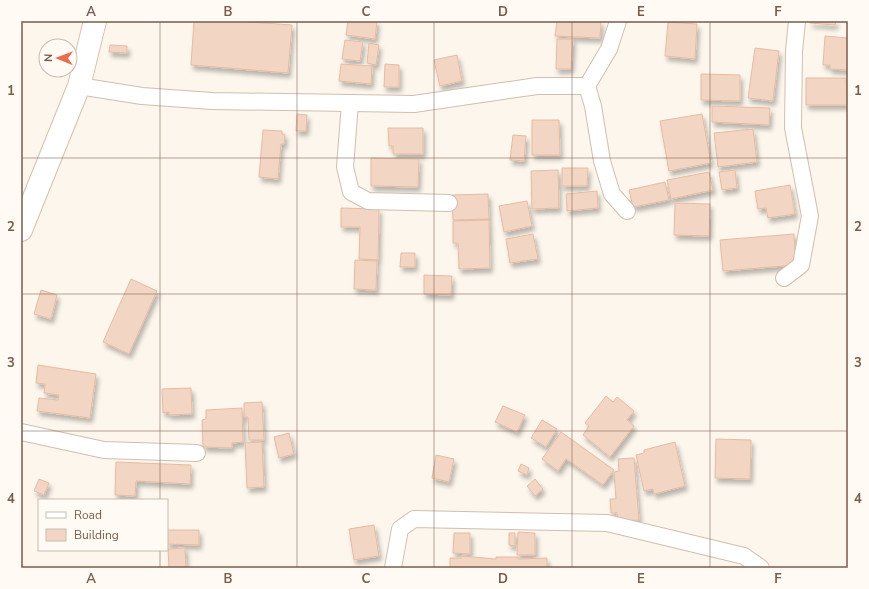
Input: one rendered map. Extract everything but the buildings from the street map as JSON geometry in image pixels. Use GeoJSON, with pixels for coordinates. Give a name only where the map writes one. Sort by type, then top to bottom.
{"type":"FeatureCollection","features":[{"type":"Feature","properties":{"kind":"street"},"geometry":{"type":"LineString","coordinates":[[21,230],[26,203],[79,86],[95,21]]}},
{"type":"Feature","properties":{"kind":"street"},"geometry":{"type":"LineString","coordinates":[[618,21],[610,49],[587,86],[604,167],[612,194],[627,211]]}},
{"type":"Feature","properties":{"kind":"street"},"geometry":{"type":"LineString","coordinates":[[784,278],[801,265],[810,216],[793,128],[794,51],[797,21]]}},
{"type":"Feature","properties":{"kind":"street"},"geometry":{"type":"LineString","coordinates":[[79,86],[142,96],[212,101],[414,104],[536,86],[587,86]]}},
{"type":"Feature","properties":{"kind":"street"},"geometry":{"type":"LineString","coordinates":[[350,103],[345,167],[351,192],[368,201],[449,203]]}},
{"type":"Feature","properties":{"kind":"street"},"geometry":{"type":"LineString","coordinates":[[21,432],[104,450],[197,453]]}},
{"type":"Feature","properties":{"kind":"street"},"geometry":{"type":"LineString","coordinates":[[393,568],[400,528],[414,519],[607,523],[744,556],[761,568]]}}]}
